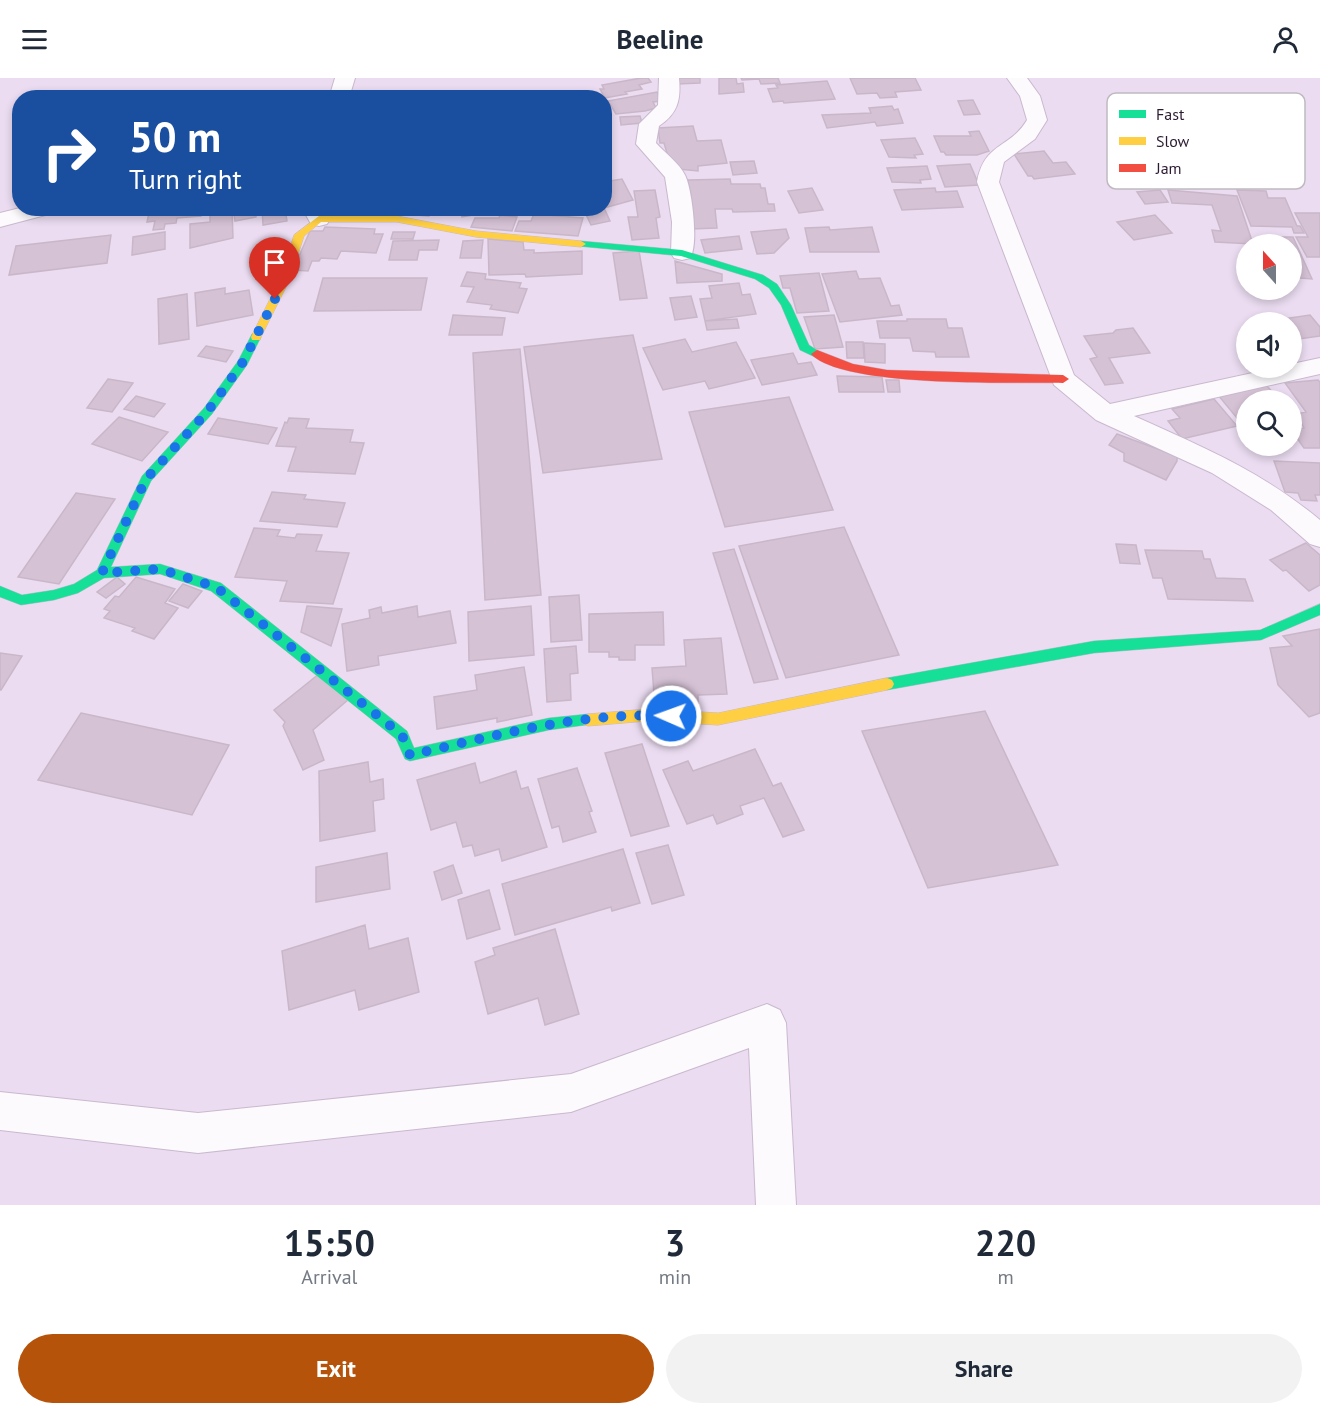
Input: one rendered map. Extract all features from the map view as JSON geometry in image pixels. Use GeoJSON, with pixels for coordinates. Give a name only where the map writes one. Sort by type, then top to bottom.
{"type":"FeatureCollection","features":[{"type":"Feature","properties":{"kind":"street"},"geometry":{"type":"LineString","coordinates":[[669,78],[671,102],[665,113],[650,124],[646,144],[675,176],[683,222],[682,253]]}},
{"type":"Feature","properties":{"kind":"street"},"geometry":{"type":"LineString","coordinates":[[1017,78],[1030,96],[1037,120],[1028,135],[1001,152],[989,165],[988,182],[1064,379],[1105,414],[1221,466],[1281,503],[1320,536]]}},
{"type":"Feature","properties":{"kind":"street"},"geometry":{"type":"LineString","coordinates":[[0,220],[15,216]]}},
{"type":"Feature","properties":{"kind":"street"},"geometry":{"type":"LineString","coordinates":[[102,573],[146,479],[208,411],[243,362],[285,279],[299,236],[314,216]]}},
{"type":"Feature","properties":{"kind":"street"},"geometry":{"type":"LineString","coordinates":[[348,216],[397,219],[476,234],[682,253],[759,277],[772,286],[786,305],[804,347],[833,363],[873,372],[914,376],[1064,379]]}},
{"type":"Feature","properties":{"kind":"street"},"geometry":{"type":"LineString","coordinates":[[1105,414],[1320,366]]}},
{"type":"Feature","properties":{"kind":"street"},"geometry":{"type":"LineString","coordinates":[[0,591],[21,600],[54,595],[78,588],[102,573],[160,569],[216,587],[402,735],[410,755],[549,724],[647,715],[718,719],[873,687],[1094,647],[1261,635],[1320,609]]}},
{"type":"Feature","properties":{"kind":"street"},"geometry":{"type":"LineString","coordinates":[[0,1111],[198,1133],[571,1093],[767,1023],[776,1205]]}},
{"type":"Feature","properties":{"kind":"building"},"geometry":{"type":"Polygon","coordinates":[[[641,78],[648,78],[651,82],[639,85],[642,89],[612,97],[612,90],[601,90],[604,89],[602,85],[641,78]]]}},
{"type":"Feature","properties":{"kind":"building"},"geometry":{"type":"Polygon","coordinates":[[[677,78],[700,78],[700,83],[677,84],[677,78]]]}},
{"type":"Feature","properties":{"kind":"building"},"geometry":{"type":"Polygon","coordinates":[[[719,78],[736,78],[737,84],[743,83],[744,92],[719,94],[719,78]]]}},
{"type":"Feature","properties":{"kind":"building"},"geometry":{"type":"Polygon","coordinates":[[[741,78],[778,78],[780,83],[761,84],[759,79],[742,80],[741,78]]]}},
{"type":"Feature","properties":{"kind":"building"},"geometry":{"type":"Polygon","coordinates":[[[850,78],[915,78],[921,90],[895,92],[897,97],[880,98],[877,93],[857,94],[850,78]]]}},
{"type":"Feature","properties":{"kind":"building"},"geometry":{"type":"Polygon","coordinates":[[[827,81],[835,99],[773,102],[768,89],[778,88],[776,85],[827,81]]]}},
{"type":"Feature","properties":{"kind":"building"},"geometry":{"type":"Polygon","coordinates":[[[657,92],[662,101],[653,102],[656,108],[616,114],[612,108],[612,100],[657,92]]]}},
{"type":"Feature","properties":{"kind":"building"},"geometry":{"type":"Polygon","coordinates":[[[973,100],[980,114],[964,115],[958,101],[973,100]]]}},
{"type":"Feature","properties":{"kind":"building"},"geometry":{"type":"Polygon","coordinates":[[[892,106],[894,110],[898,109],[903,123],[877,126],[875,122],[827,128],[822,115],[871,113],[869,108],[892,106]]]}},
{"type":"Feature","properties":{"kind":"building"},"geometry":{"type":"Polygon","coordinates":[[[640,116],[642,123],[621,125],[620,117],[640,116]]]}},
{"type":"Feature","properties":{"kind":"building"},"geometry":{"type":"Polygon","coordinates":[[[693,126],[697,141],[721,140],[727,163],[698,166],[698,171],[678,169],[669,160],[664,143],[660,143],[658,128],[693,126]]]}},
{"type":"Feature","properties":{"kind":"building"},"geometry":{"type":"Polygon","coordinates":[[[979,131],[989,151],[977,155],[946,155],[941,152],[934,136],[971,136],[969,132],[979,131]]]}},
{"type":"Feature","properties":{"kind":"building"},"geometry":{"type":"Polygon","coordinates":[[[915,138],[923,154],[914,155],[916,158],[889,157],[881,140],[915,138]]]}},
{"type":"Feature","properties":{"kind":"building"},"geometry":{"type":"Polygon","coordinates":[[[1044,151],[1053,163],[1066,162],[1075,174],[1034,179],[1028,176],[1014,154],[1044,151]]]}},
{"type":"Feature","properties":{"kind":"building"},"geometry":{"type":"Polygon","coordinates":[[[754,161],[757,173],[733,175],[730,162],[754,161]]]}},
{"type":"Feature","properties":{"kind":"building"},"geometry":{"type":"Polygon","coordinates":[[[970,164],[979,185],[945,187],[937,166],[970,164]]]}},
{"type":"Feature","properties":{"kind":"building"},"geometry":{"type":"Polygon","coordinates":[[[927,166],[931,179],[920,180],[921,183],[892,182],[887,168],[927,166]]]}},
{"type":"Feature","properties":{"kind":"building"},"geometry":{"type":"Polygon","coordinates":[[[622,179],[633,200],[612,206],[612,181],[622,179]]]}},
{"type":"Feature","properties":{"kind":"building"},"geometry":{"type":"Polygon","coordinates":[[[730,179],[731,184],[760,184],[761,188],[765,188],[768,204],[774,204],[775,211],[733,212],[732,209],[715,209],[717,228],[691,229],[688,180],[730,179]]]}},
{"type":"Feature","properties":{"kind":"building"},"geometry":{"type":"Polygon","coordinates":[[[812,188],[823,210],[799,213],[788,191],[812,188]]]}},
{"type":"Feature","properties":{"kind":"building"},"geometry":{"type":"Polygon","coordinates":[[[935,188],[936,192],[957,191],[963,207],[902,210],[894,190],[935,188]]]}},
{"type":"Feature","properties":{"kind":"building"},"geometry":{"type":"Polygon","coordinates":[[[655,190],[660,217],[656,218],[659,238],[632,240],[628,217],[638,217],[634,191],[655,190]]]}},
{"type":"Feature","properties":{"kind":"building"},"geometry":{"type":"Polygon","coordinates":[[[1160,190],[1168,202],[1145,204],[1137,192],[1160,190]]]}},
{"type":"Feature","properties":{"kind":"building"},"geometry":{"type":"Polygon","coordinates":[[[1168,190],[1237,196],[1250,234],[1236,234],[1236,243],[1215,242],[1212,230],[1221,231],[1212,205],[1172,203],[1168,190]]]}},
{"type":"Feature","properties":{"kind":"building"},"geometry":{"type":"Polygon","coordinates":[[[1237,190],[1266,191],[1268,198],[1285,198],[1297,226],[1300,226],[1304,233],[1294,233],[1292,227],[1251,226],[1237,190]]]}},
{"type":"Feature","properties":{"kind":"building"},"geometry":{"type":"Polygon","coordinates":[[[1295,213],[1320,213],[1320,257],[1307,257],[1302,248],[1302,237],[1308,237],[1295,213]]]}},
{"type":"Feature","properties":{"kind":"building"},"geometry":{"type":"Polygon","coordinates":[[[1155,215],[1172,233],[1134,240],[1117,222],[1155,215]]]}},
{"type":"Feature","properties":{"kind":"building"},"geometry":{"type":"Polygon","coordinates":[[[148,216],[201,216],[177,218],[176,223],[165,224],[164,229],[153,230],[155,221],[147,222],[148,216]]]}},
{"type":"Feature","properties":{"kind":"building"},"geometry":{"type":"Polygon","coordinates":[[[210,216],[232,216],[233,238],[190,248],[190,224],[210,222],[210,216]]]}},
{"type":"Feature","properties":{"kind":"building"},"geometry":{"type":"Polygon","coordinates":[[[234,216],[256,216],[256,217],[235,221],[234,216]]]}},
{"type":"Feature","properties":{"kind":"building"},"geometry":{"type":"Polygon","coordinates":[[[262,216],[286,216],[287,221],[263,225],[262,216]]]}},
{"type":"Feature","properties":{"kind":"building"},"geometry":{"type":"Polygon","coordinates":[[[500,216],[517,217],[512,231],[471,227],[475,218],[499,218],[500,216]]]}},
{"type":"Feature","properties":{"kind":"building"},"geometry":{"type":"Polygon","coordinates":[[[533,216],[583,218],[578,236],[515,231],[519,221],[531,221],[533,216]]]}},
{"type":"Feature","properties":{"kind":"building"},"geometry":{"type":"Polygon","coordinates":[[[587,216],[608,216],[610,221],[591,225],[587,216]]]}},
{"type":"Feature","properties":{"kind":"building"},"geometry":{"type":"Polygon","coordinates":[[[325,227],[375,229],[374,234],[383,234],[376,253],[341,251],[337,259],[321,258],[319,261],[312,261],[308,271],[293,270],[310,231],[323,231],[325,227]]]}},
{"type":"Feature","properties":{"kind":"building"},"geometry":{"type":"Polygon","coordinates":[[[829,227],[830,230],[872,227],[879,252],[810,252],[805,228],[829,227]]]}},
{"type":"Feature","properties":{"kind":"building"},"geometry":{"type":"Polygon","coordinates":[[[786,229],[789,238],[774,253],[757,254],[751,232],[786,229]]]}},
{"type":"Feature","properties":{"kind":"building"},"geometry":{"type":"Polygon","coordinates":[[[165,232],[165,249],[132,255],[133,237],[165,232]]]}},
{"type":"Feature","properties":{"kind":"building"},"geometry":{"type":"Polygon","coordinates":[[[393,232],[415,232],[413,239],[391,239],[393,232]]]}},
{"type":"Feature","properties":{"kind":"building"},"geometry":{"type":"Polygon","coordinates":[[[111,235],[107,263],[9,275],[16,246],[111,235]]]}},
{"type":"Feature","properties":{"kind":"building"},"geometry":{"type":"Polygon","coordinates":[[[739,236],[742,249],[705,253],[701,240],[739,236]]]}},
{"type":"Feature","properties":{"kind":"building"},"geometry":{"type":"Polygon","coordinates":[[[488,239],[523,242],[524,250],[534,250],[534,253],[582,251],[582,274],[526,277],[525,274],[489,275],[488,239]]]}},
{"type":"Feature","properties":{"kind":"building"},"geometry":{"type":"Polygon","coordinates":[[[439,240],[437,250],[419,250],[417,260],[389,260],[393,241],[439,240]]]}},
{"type":"Feature","properties":{"kind":"building"},"geometry":{"type":"Polygon","coordinates":[[[483,240],[481,258],[460,258],[463,241],[483,240]]]}},
{"type":"Feature","properties":{"kind":"building"},"geometry":{"type":"Polygon","coordinates":[[[639,251],[647,298],[620,300],[613,253],[639,251]]]}},
{"type":"Feature","properties":{"kind":"building"},"geometry":{"type":"Polygon","coordinates":[[[1302,257],[1312,279],[1302,278],[1302,257]]]}},
{"type":"Feature","properties":{"kind":"building"},"geometry":{"type":"Polygon","coordinates":[[[675,261],[722,274],[722,281],[677,283],[675,261]]]}},
{"type":"Feature","properties":{"kind":"building"},"geometry":{"type":"Polygon","coordinates":[[[856,271],[859,279],[880,278],[891,306],[899,305],[902,315],[840,322],[822,274],[856,271]]]}},
{"type":"Feature","properties":{"kind":"building"},"geometry":{"type":"Polygon","coordinates":[[[467,272],[486,274],[485,279],[521,283],[519,288],[527,289],[518,313],[490,309],[492,305],[467,302],[474,287],[461,286],[467,272]]]}},
{"type":"Feature","properties":{"kind":"building"},"geometry":{"type":"Polygon","coordinates":[[[819,273],[829,311],[797,313],[790,288],[783,288],[780,276],[819,273]]]}},
{"type":"Feature","properties":{"kind":"building"},"geometry":{"type":"Polygon","coordinates":[[[323,278],[427,278],[421,310],[314,311],[323,278]]]}},
{"type":"Feature","properties":{"kind":"building"},"geometry":{"type":"Polygon","coordinates":[[[739,283],[742,295],[750,294],[756,314],[705,321],[700,299],[712,298],[709,286],[739,283]]]}},
{"type":"Feature","properties":{"kind":"building"},"geometry":{"type":"Polygon","coordinates":[[[225,288],[225,294],[249,290],[253,315],[197,326],[195,293],[225,288]]]}},
{"type":"Feature","properties":{"kind":"building"},"geometry":{"type":"Polygon","coordinates":[[[187,294],[189,339],[159,344],[158,299],[187,294]]]}},
{"type":"Feature","properties":{"kind":"building"},"geometry":{"type":"Polygon","coordinates":[[[691,296],[697,317],[675,320],[670,298],[691,296]]]}},
{"type":"Feature","properties":{"kind":"building"},"geometry":{"type":"Polygon","coordinates":[[[453,315],[505,318],[502,335],[449,335],[453,315]]]}},
{"type":"Feature","properties":{"kind":"building"},"geometry":{"type":"Polygon","coordinates":[[[834,315],[843,347],[815,349],[804,317],[834,315]]]}},
{"type":"Feature","properties":{"kind":"building"},"geometry":{"type":"Polygon","coordinates":[[[1310,315],[1320,327],[1320,336],[1302,339],[1302,316],[1310,315]]]}},
{"type":"Feature","properties":{"kind":"building"},"geometry":{"type":"Polygon","coordinates":[[[737,319],[739,328],[707,330],[705,321],[737,319]]]}},
{"type":"Feature","properties":{"kind":"building"},"geometry":{"type":"Polygon","coordinates":[[[907,319],[946,319],[948,328],[962,328],[969,357],[936,357],[935,352],[913,351],[910,338],[880,338],[877,321],[907,321],[907,319]]]}},
{"type":"Feature","properties":{"kind":"building"},"geometry":{"type":"Polygon","coordinates":[[[1133,328],[1150,353],[1109,358],[1123,383],[1105,385],[1090,359],[1097,357],[1084,336],[1133,328]]]}},
{"type":"Feature","properties":{"kind":"building"},"geometry":{"type":"Polygon","coordinates":[[[633,335],[662,459],[543,473],[524,347],[633,335]]]}},
{"type":"Feature","properties":{"kind":"building"},"geometry":{"type":"Polygon","coordinates":[[[685,339],[692,352],[736,342],[755,378],[709,389],[705,381],[663,390],[643,348],[685,339]]]}},
{"type":"Feature","properties":{"kind":"building"},"geometry":{"type":"Polygon","coordinates":[[[846,342],[863,342],[864,358],[847,358],[846,342]]]}},
{"type":"Feature","properties":{"kind":"building"},"geometry":{"type":"Polygon","coordinates":[[[864,343],[885,344],[885,363],[865,362],[864,343]]]}},
{"type":"Feature","properties":{"kind":"building"},"geometry":{"type":"Polygon","coordinates":[[[206,346],[233,351],[226,362],[198,356],[206,346]]]}},
{"type":"Feature","properties":{"kind":"building"},"geometry":{"type":"Polygon","coordinates":[[[520,349],[541,595],[485,600],[473,353],[520,349]]]}},
{"type":"Feature","properties":{"kind":"building"},"geometry":{"type":"Polygon","coordinates":[[[793,353],[798,364],[811,362],[817,375],[762,385],[751,360],[793,353]]]}},
{"type":"Feature","properties":{"kind":"building"},"geometry":{"type":"Polygon","coordinates":[[[837,376],[882,377],[884,392],[839,392],[837,376]]]}},
{"type":"Feature","properties":{"kind":"building"},"geometry":{"type":"Polygon","coordinates":[[[108,379],[133,383],[112,412],[87,408],[108,379]]]}},
{"type":"Feature","properties":{"kind":"building"},"geometry":{"type":"Polygon","coordinates":[[[886,380],[899,380],[900,392],[888,392],[886,380]]]}},
{"type":"Feature","properties":{"kind":"building"},"geometry":{"type":"Polygon","coordinates":[[[1318,380],[1320,382],[1320,448],[1304,448],[1302,445],[1302,428],[1304,428],[1302,413],[1306,412],[1302,406],[1302,390],[1290,390],[1285,383],[1318,380]]]}},
{"type":"Feature","properties":{"kind":"building"},"geometry":{"type":"Polygon","coordinates":[[[1265,384],[1271,390],[1239,390],[1265,384]]]}},
{"type":"Feature","properties":{"kind":"building"},"geometry":{"type":"Polygon","coordinates":[[[1236,391],[1236,417],[1218,395],[1236,391]]]}},
{"type":"Feature","properties":{"kind":"building"},"geometry":{"type":"Polygon","coordinates":[[[136,396],[165,404],[154,417],[124,409],[136,396]]]}},
{"type":"Feature","properties":{"kind":"building"},"geometry":{"type":"Polygon","coordinates":[[[789,397],[833,510],[725,527],[689,412],[789,397]]]}},
{"type":"Feature","properties":{"kind":"building"},"geometry":{"type":"Polygon","coordinates":[[[1214,399],[1236,426],[1182,439],[1168,421],[1180,418],[1172,409],[1214,399]]]}},
{"type":"Feature","properties":{"kind":"building"},"geometry":{"type":"Polygon","coordinates":[[[119,417],[168,432],[142,461],[92,444],[119,417]]]}},
{"type":"Feature","properties":{"kind":"building"},"geometry":{"type":"Polygon","coordinates":[[[218,418],[277,428],[268,444],[208,434],[218,418]]]}},
{"type":"Feature","properties":{"kind":"building"},"geometry":{"type":"Polygon","coordinates":[[[289,418],[309,419],[306,428],[353,430],[350,442],[364,443],[355,474],[288,471],[296,447],[276,446],[285,422],[287,423],[289,418]]]}},
{"type":"Feature","properties":{"kind":"building"},"geometry":{"type":"Polygon","coordinates":[[[1117,434],[1177,456],[1177,461],[1166,480],[1124,461],[1124,453],[1109,445],[1117,434]]]}},
{"type":"Feature","properties":{"kind":"building"},"geometry":{"type":"Polygon","coordinates":[[[1274,461],[1320,463],[1320,495],[1315,495],[1317,501],[1301,500],[1298,493],[1285,492],[1274,461]]]}},
{"type":"Feature","properties":{"kind":"building"},"geometry":{"type":"Polygon","coordinates":[[[272,492],[306,495],[304,499],[345,503],[337,527],[260,521],[272,492]]]}},
{"type":"Feature","properties":{"kind":"building"},"geometry":{"type":"Polygon","coordinates":[[[76,493],[115,499],[59,584],[18,577],[76,493]]]}},
{"type":"Feature","properties":{"kind":"building"},"geometry":{"type":"Polygon","coordinates":[[[844,527],[899,655],[786,678],[739,546],[844,527]]]}},
{"type":"Feature","properties":{"kind":"building"},"geometry":{"type":"Polygon","coordinates":[[[254,528],[280,530],[277,536],[295,538],[297,534],[322,535],[316,551],[349,553],[333,604],[280,601],[287,581],[235,577],[254,528]]]}},
{"type":"Feature","properties":{"kind":"building"},"geometry":{"type":"Polygon","coordinates":[[[1306,543],[1320,555],[1320,585],[1309,591],[1286,570],[1283,571],[1270,560],[1306,543]]]}},
{"type":"Feature","properties":{"kind":"building"},"geometry":{"type":"Polygon","coordinates":[[[1116,544],[1136,545],[1140,564],[1120,563],[1116,544]]]}},
{"type":"Feature","properties":{"kind":"building"},"geometry":{"type":"Polygon","coordinates":[[[734,549],[778,679],[754,683],[713,553],[734,549]]]}},
{"type":"Feature","properties":{"kind":"building"},"geometry":{"type":"Polygon","coordinates":[[[1145,550],[1202,551],[1204,559],[1210,559],[1216,578],[1245,579],[1253,601],[1168,599],[1162,578],[1153,578],[1145,550]]]}},
{"type":"Feature","properties":{"kind":"building"},"geometry":{"type":"Polygon","coordinates":[[[117,577],[125,584],[106,598],[97,592],[117,577]]]}},
{"type":"Feature","properties":{"kind":"building"},"geometry":{"type":"Polygon","coordinates":[[[136,577],[175,589],[165,603],[178,608],[154,639],[132,631],[135,628],[104,618],[110,611],[104,609],[115,596],[119,597],[136,577]]]}},
{"type":"Feature","properties":{"kind":"building"},"geometry":{"type":"Polygon","coordinates":[[[183,584],[202,591],[188,608],[169,601],[183,584]]]}},
{"type":"Feature","properties":{"kind":"building"},"geometry":{"type":"Polygon","coordinates":[[[579,595],[582,640],[551,642],[549,597],[579,595]]]}},
{"type":"Feature","properties":{"kind":"building"},"geometry":{"type":"Polygon","coordinates":[[[307,606],[342,609],[331,646],[301,632],[307,606]]]}},
{"type":"Feature","properties":{"kind":"building"},"geometry":{"type":"Polygon","coordinates":[[[417,606],[418,617],[450,611],[456,643],[378,656],[379,665],[347,671],[342,624],[370,618],[369,610],[381,607],[382,613],[417,606]]]}},
{"type":"Feature","properties":{"kind":"building"},"geometry":{"type":"Polygon","coordinates":[[[531,606],[534,655],[469,661],[468,612],[531,606]]]}},
{"type":"Feature","properties":{"kind":"building"},"geometry":{"type":"Polygon","coordinates":[[[663,612],[664,645],[635,645],[635,660],[619,660],[619,657],[609,657],[609,652],[589,652],[589,614],[663,612]]]}},
{"type":"Feature","properties":{"kind":"building"},"geometry":{"type":"Polygon","coordinates":[[[1320,629],[1320,713],[1309,717],[1278,685],[1270,648],[1292,646],[1283,636],[1320,629]]]}},
{"type":"Feature","properties":{"kind":"building"},"geometry":{"type":"Polygon","coordinates":[[[721,638],[727,694],[698,695],[698,705],[655,707],[652,668],[686,666],[684,640],[721,638]]]}},
{"type":"Feature","properties":{"kind":"building"},"geometry":{"type":"Polygon","coordinates":[[[576,646],[578,673],[570,674],[571,700],[547,702],[544,649],[576,646]]]}},
{"type":"Feature","properties":{"kind":"building"},"geometry":{"type":"Polygon","coordinates":[[[0,653],[22,656],[1,690],[0,690],[0,653]]]}},
{"type":"Feature","properties":{"kind":"building"},"geometry":{"type":"Polygon","coordinates":[[[524,667],[532,715],[497,722],[497,718],[437,729],[434,697],[477,690],[475,675],[524,667]]]}},
{"type":"Feature","properties":{"kind":"building"},"geometry":{"type":"Polygon","coordinates":[[[319,674],[349,699],[313,730],[324,760],[303,770],[283,726],[285,722],[274,710],[319,674]]]}},
{"type":"Feature","properties":{"kind":"building"},"geometry":{"type":"Polygon","coordinates":[[[985,711],[1058,865],[928,888],[862,731],[985,711]]]}},
{"type":"Feature","properties":{"kind":"building"},"geometry":{"type":"Polygon","coordinates":[[[81,713],[229,745],[192,815],[38,780],[81,713]]]}},
{"type":"Feature","properties":{"kind":"building"},"geometry":{"type":"Polygon","coordinates":[[[642,744],[669,826],[631,836],[605,753],[642,744]]]}},
{"type":"Feature","properties":{"kind":"building"},"geometry":{"type":"Polygon","coordinates":[[[755,749],[773,786],[781,783],[804,830],[783,837],[764,798],[740,806],[743,814],[717,824],[713,815],[687,824],[663,770],[688,761],[693,771],[755,749]]]}},
{"type":"Feature","properties":{"kind":"building"},"geometry":{"type":"Polygon","coordinates":[[[368,762],[370,782],[383,779],[384,799],[373,801],[375,831],[320,841],[319,771],[368,762]]]}},
{"type":"Feature","properties":{"kind":"building"},"geometry":{"type":"Polygon","coordinates":[[[475,763],[480,783],[516,771],[521,789],[528,787],[547,847],[502,861],[499,849],[475,856],[472,845],[463,847],[456,822],[431,830],[417,780],[475,763]]]}},
{"type":"Feature","properties":{"kind":"building"},"geometry":{"type":"Polygon","coordinates":[[[577,768],[592,811],[589,812],[596,832],[563,842],[559,826],[552,828],[538,779],[577,768]]]}},
{"type":"Feature","properties":{"kind":"building"},"geometry":{"type":"Polygon","coordinates":[[[668,845],[684,895],[652,904],[636,853],[668,845]]]}},
{"type":"Feature","properties":{"kind":"building"},"geometry":{"type":"Polygon","coordinates":[[[623,849],[640,903],[612,911],[611,907],[515,935],[502,884],[623,849]]]}},
{"type":"Feature","properties":{"kind":"building"},"geometry":{"type":"Polygon","coordinates":[[[387,853],[390,889],[316,902],[316,867],[387,853]]]}},
{"type":"Feature","properties":{"kind":"building"},"geometry":{"type":"Polygon","coordinates":[[[453,865],[462,893],[442,900],[434,872],[453,865]]]}},
{"type":"Feature","properties":{"kind":"building"},"geometry":{"type":"Polygon","coordinates":[[[489,890],[500,929],[467,939],[458,900],[489,890]]]}},
{"type":"Feature","properties":{"kind":"building"},"geometry":{"type":"Polygon","coordinates":[[[365,925],[369,949],[408,938],[419,992],[359,1010],[355,990],[289,1010],[282,951],[365,925]]]}},
{"type":"Feature","properties":{"kind":"building"},"geometry":{"type":"Polygon","coordinates":[[[555,929],[579,1014],[545,1025],[538,998],[488,1014],[475,962],[495,955],[493,948],[555,929]]]}},
{"type":"Feature","properties":{"kind":"traffic: fast"},"geometry":{"type":"LineString","coordinates":[[581,244],[682,253],[759,277],[773,286],[786,305],[804,347],[817,354]]}},
{"type":"Feature","properties":{"kind":"traffic: fast"},"geometry":{"type":"LineString","coordinates":[[0,591],[21,600],[54,595],[78,588],[102,573],[146,479],[208,411],[243,362],[256,337]]}},
{"type":"Feature","properties":{"kind":"traffic: fast"},"geometry":{"type":"LineString","coordinates":[[102,573],[160,569],[216,587],[402,735],[410,755],[549,724],[588,720]]}},
{"type":"Feature","properties":{"kind":"traffic: fast"},"geometry":{"type":"LineString","coordinates":[[887,684],[1094,647],[1261,635],[1320,609]]}},
{"type":"Feature","properties":{"kind":"traffic: slow"},"geometry":{"type":"LineString","coordinates":[[256,337],[285,279],[299,235],[319,219],[397,219],[476,234],[581,244]]}},
{"type":"Feature","properties":{"kind":"traffic: slow"},"geometry":{"type":"LineString","coordinates":[[588,720],[647,715],[718,719],[887,684]]}},
{"type":"Feature","properties":{"kind":"traffic: jam"},"geometry":{"type":"LineString","coordinates":[[817,354],[851,368],[887,374],[1063,379]]}},
{"type":"Feature","properties":{"kind":"route"},"geometry":{"type":"LineString","coordinates":[[275,299],[243,362],[208,411],[146,479],[102,573],[160,569],[216,587],[402,735],[410,755],[549,724],[647,715],[671,716]]}}]}
